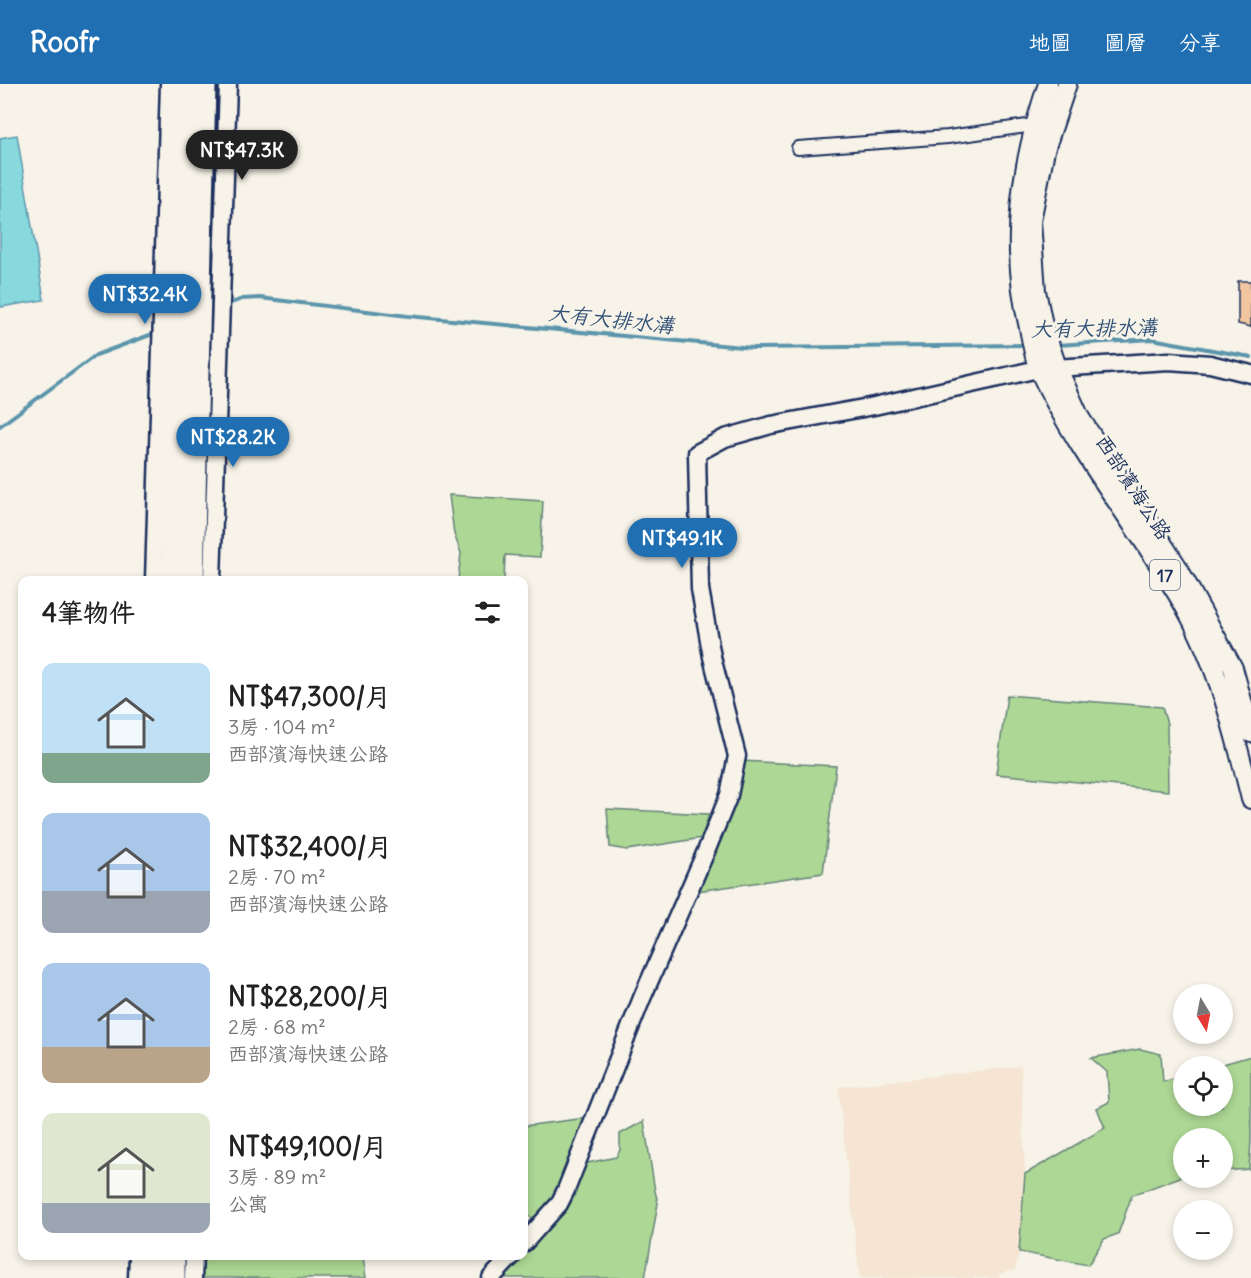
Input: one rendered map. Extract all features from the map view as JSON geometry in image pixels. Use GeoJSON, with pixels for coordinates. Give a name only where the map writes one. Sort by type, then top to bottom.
{"type":"FeatureCollection","features":[{"type":"Feature","properties":{"kind":"highway"},"geometry":{"type":"LineString","coordinates":[[172,576],[185,84]]}},
{"type":"Feature","properties":{"kind":"highway"},"geometry":{"type":"LineString","coordinates":[[193,576],[205,84]]}},
{"type":"Feature","properties":{"kind":"highway"},"geometry":{"type":"LineString","coordinates":[[153,1260],[153,1278]]}},
{"type":"Feature","properties":{"kind":"highway"},"geometry":{"type":"LineString","coordinates":[[174,1260],[174,1278]]}},
{"type":"Feature","properties":{"kind":"main road","name":"17"},"geometry":{"type":"LineString","coordinates":[[1048,84],[1034,125],[1021,188],[1017,231],[1022,299],[1057,367]]}},
{"type":"Feature","properties":{"kind":"main road","name":"17"},"geometry":{"type":"LineString","coordinates":[[1038,369],[1031,221],[1045,150],[1067,84]]}},
{"type":"Feature","properties":{"kind":"main road","name":"西部濱海公路"},"geometry":{"type":"LineString","coordinates":[[1057,367],[1080,417],[1177,566],[1233,668],[1251,733]]}},
{"type":"Feature","properties":{"kind":"main road","name":"西部濱海公路"},"geometry":{"type":"LineString","coordinates":[[1038,369],[1068,428],[1185,607],[1204,644],[1251,799]]}},
{"type":"Feature","properties":{"kind":"street"},"geometry":{"type":"LineString","coordinates":[[154,576],[169,84]]}},
{"type":"Feature","properties":{"kind":"street"},"geometry":{"type":"LineString","coordinates":[[212,576],[228,84]]}},
{"type":"Feature","properties":{"kind":"street"},"geometry":{"type":"LineString","coordinates":[[798,148],[948,137],[1034,125]]}},
{"type":"Feature","properties":{"kind":"street"},"geometry":{"type":"LineString","coordinates":[[528,1239],[559,1204],[566,1190],[642,998],[729,795],[737,756],[712,657],[700,589],[697,453],[725,438],[771,425],[885,404],[1038,369],[1168,361],[1210,364],[1251,374]]}},
{"type":"Feature","properties":{"kind":"street"},"geometry":{"type":"LineString","coordinates":[[137,1278],[138,1260]]}},
{"type":"Feature","properties":{"kind":"street"},"geometry":{"type":"LineString","coordinates":[[193,1278],[194,1260]]}},
{"type":"Feature","properties":{"kind":"street"},"geometry":{"type":"LineString","coordinates":[[491,1278],[508,1260]]}},
{"type":"Feature","properties":{"kind":"shaded area"},"geometry":{"type":"Polygon","coordinates":[[[1021,1066],[1025,1174],[1019,1252],[1015,1270],[999,1274],[999,1278],[860,1278],[838,1087],[1021,1066]]]}},
{"type":"Feature","properties":{"kind":"green space"},"geometry":{"type":"Polygon","coordinates":[[[449,495],[543,501],[540,557],[505,555],[504,576],[458,576],[461,553],[454,534],[449,495]]]}},
{"type":"Feature","properties":{"kind":"green space"},"geometry":{"type":"Polygon","coordinates":[[[1007,695],[1162,707],[1167,724],[1168,791],[996,774],[1007,695]]]}},
{"type":"Feature","properties":{"kind":"green space"},"geometry":{"type":"Polygon","coordinates":[[[740,761],[836,766],[823,873],[697,891],[740,761]]]}},
{"type":"Feature","properties":{"kind":"green space"},"geometry":{"type":"Polygon","coordinates":[[[607,809],[709,814],[702,838],[627,850],[610,847],[607,809]]]}},
{"type":"Feature","properties":{"kind":"green space"},"geometry":{"type":"Polygon","coordinates":[[[1140,1049],[1161,1054],[1163,1082],[1173,1079],[1173,1116],[1233,1116],[1233,1061],[1251,1056],[1251,1141],[1249,1169],[1233,1170],[1233,1128],[1173,1128],[1173,1180],[1132,1195],[1118,1234],[1104,1239],[1088,1265],[1019,1252],[1025,1174],[1105,1128],[1097,1108],[1109,1102],[1107,1072],[1091,1058],[1140,1049]]]}},
{"type":"Feature","properties":{"kind":"green space"},"geometry":{"type":"Polygon","coordinates":[[[587,1118],[561,1184],[538,1218],[528,1217],[528,1125],[587,1118]]]}},
{"type":"Feature","properties":{"kind":"green space"},"geometry":{"type":"Polygon","coordinates":[[[644,1121],[658,1203],[645,1278],[503,1278],[519,1260],[528,1260],[528,1250],[564,1209],[583,1164],[616,1157],[620,1150],[620,1134],[644,1121]]]}},
{"type":"Feature","properties":{"kind":"green space"},"geometry":{"type":"Polygon","coordinates":[[[202,1260],[364,1260],[366,1278],[202,1278],[202,1260]]]}},
{"type":"Feature","properties":{"kind":"water"},"geometry":{"type":"Polygon","coordinates":[[[17,135],[44,300],[0,307],[0,138],[17,135]]]}},
{"type":"Feature","properties":{"kind":"building"},"geometry":{"type":"Polygon","coordinates":[[[1238,281],[1251,281],[1251,327],[1238,324],[1238,281]]]}},
{"type":"Feature","properties":{"kind":"waterway","name":"大有大排水溝"},"geometry":{"type":"LineString","coordinates":[[226,305],[242,299],[260,298],[408,316],[753,348],[1028,345]]}},
{"type":"Feature","properties":{"kind":"waterway","name":"大有大排水溝"},"geometry":{"type":"LineString","coordinates":[[0,426],[96,355],[158,332]]}},
{"type":"Feature","properties":{"kind":"waterway","name":"大有大排水溝"},"geometry":{"type":"LineString","coordinates":[[1057,345],[1152,339],[1251,357]]}}]}
